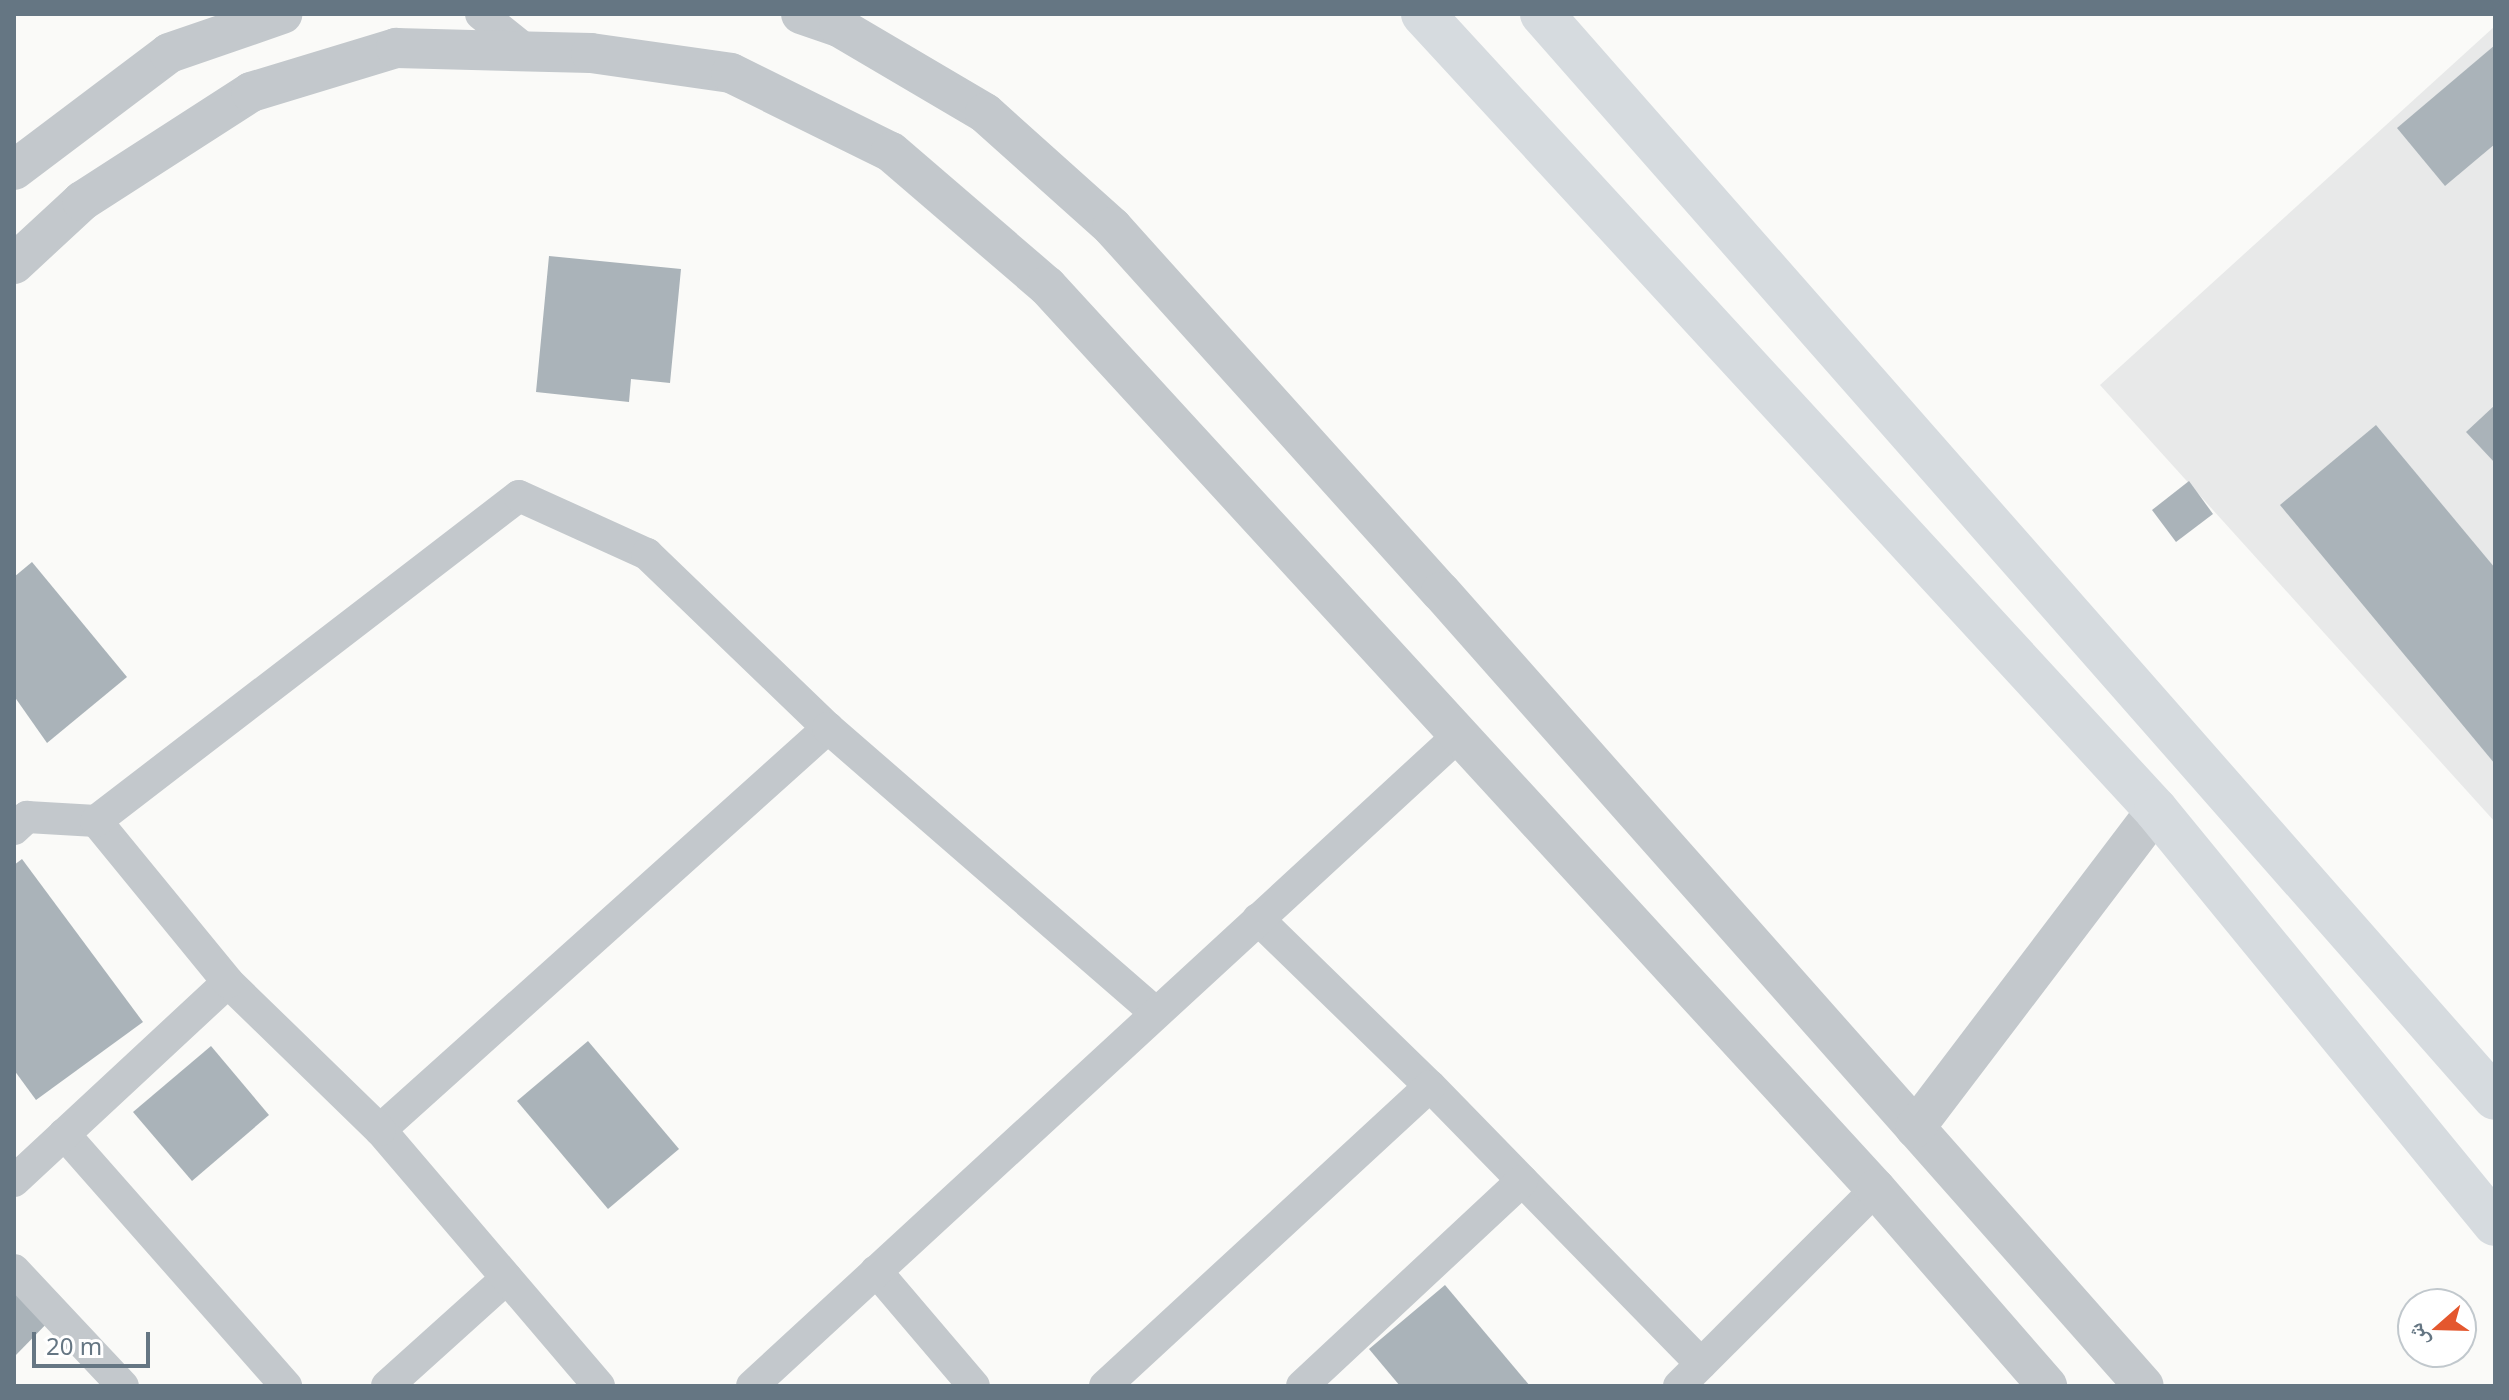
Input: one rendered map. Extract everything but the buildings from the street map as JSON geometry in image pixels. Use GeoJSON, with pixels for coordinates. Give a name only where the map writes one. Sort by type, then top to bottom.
{"type":"FeatureCollection","features":[{"type":"Feature","properties":{"kind":"main road"},"geometry":{"type":"LineString","coordinates":[[1423,14],[2156,810],[2495,1224]]}},
{"type":"Feature","properties":{"kind":"main road"},"geometry":{"type":"LineString","coordinates":[[1542,14],[2495,1098]]}},
{"type":"Feature","properties":{"kind":"street"},"geometry":{"type":"LineString","coordinates":[[14,170],[169,53],[282,14]]}},
{"type":"Feature","properties":{"kind":"street"},"geometry":{"type":"LineString","coordinates":[[481,14],[527,51]]}},
{"type":"Feature","properties":{"kind":"street"},"geometry":{"type":"LineString","coordinates":[[801,14],[839,27],[985,113],[1112,227],[1441,592],[2144,1386]]}},
{"type":"Feature","properties":{"kind":"street"},"geometry":{"type":"LineString","coordinates":[[14,264],[82,201],[251,92],[396,48],[591,53],[731,73],[891,152],[1047,286],[1876,1189],[2047,1386]]}},
{"type":"Feature","properties":{"kind":"street"},"geometry":{"type":"LineString","coordinates":[[18,816],[96,821],[519,496],[647,554],[828,728],[1155,1012]]}},
{"type":"Feature","properties":{"kind":"street"},"geometry":{"type":"LineString","coordinates":[[380,1130],[828,728]]}},
{"type":"Feature","properties":{"kind":"street"},"geometry":{"type":"LineString","coordinates":[[752,1386],[1458,736]]}},
{"type":"Feature","properties":{"kind":"street"},"geometry":{"type":"LineString","coordinates":[[1915,1128],[2156,810]]}},
{"type":"Feature","properties":{"kind":"street"},"geometry":{"type":"LineString","coordinates":[[96,821],[228,982],[380,1130],[599,1386]]}},
{"type":"Feature","properties":{"kind":"street"},"geometry":{"type":"LineString","coordinates":[[1258,919],[1430,1086],[1522,1181],[1690,1375],[1876,1189]]}},
{"type":"Feature","properties":{"kind":"street"},"geometry":{"type":"LineString","coordinates":[[14,1181],[228,982]]}},
{"type":"Feature","properties":{"kind":"street"},"geometry":{"type":"LineString","coordinates":[[1105,1386],[1430,1086]]}},
{"type":"Feature","properties":{"kind":"street"},"geometry":{"type":"LineString","coordinates":[[64,1134],[286,1386]]}},
{"type":"Feature","properties":{"kind":"street"},"geometry":{"type":"LineString","coordinates":[[1302,1386],[1522,1181]]}},
{"type":"Feature","properties":{"kind":"street"},"geometry":{"type":"LineString","coordinates":[[14,1270],[123,1386]]}},
{"type":"Feature","properties":{"kind":"street"},"geometry":{"type":"LineString","coordinates":[[876,1271],[974,1386]]}},
{"type":"Feature","properties":{"kind":"street"},"geometry":{"type":"LineString","coordinates":[[387,1386],[507,1278]]}},
{"type":"Feature","properties":{"kind":"shaded area"},"geometry":{"type":"Polygon","coordinates":[[[2495,26],[2495,822],[2100,385],[2495,26]]]}}]}
